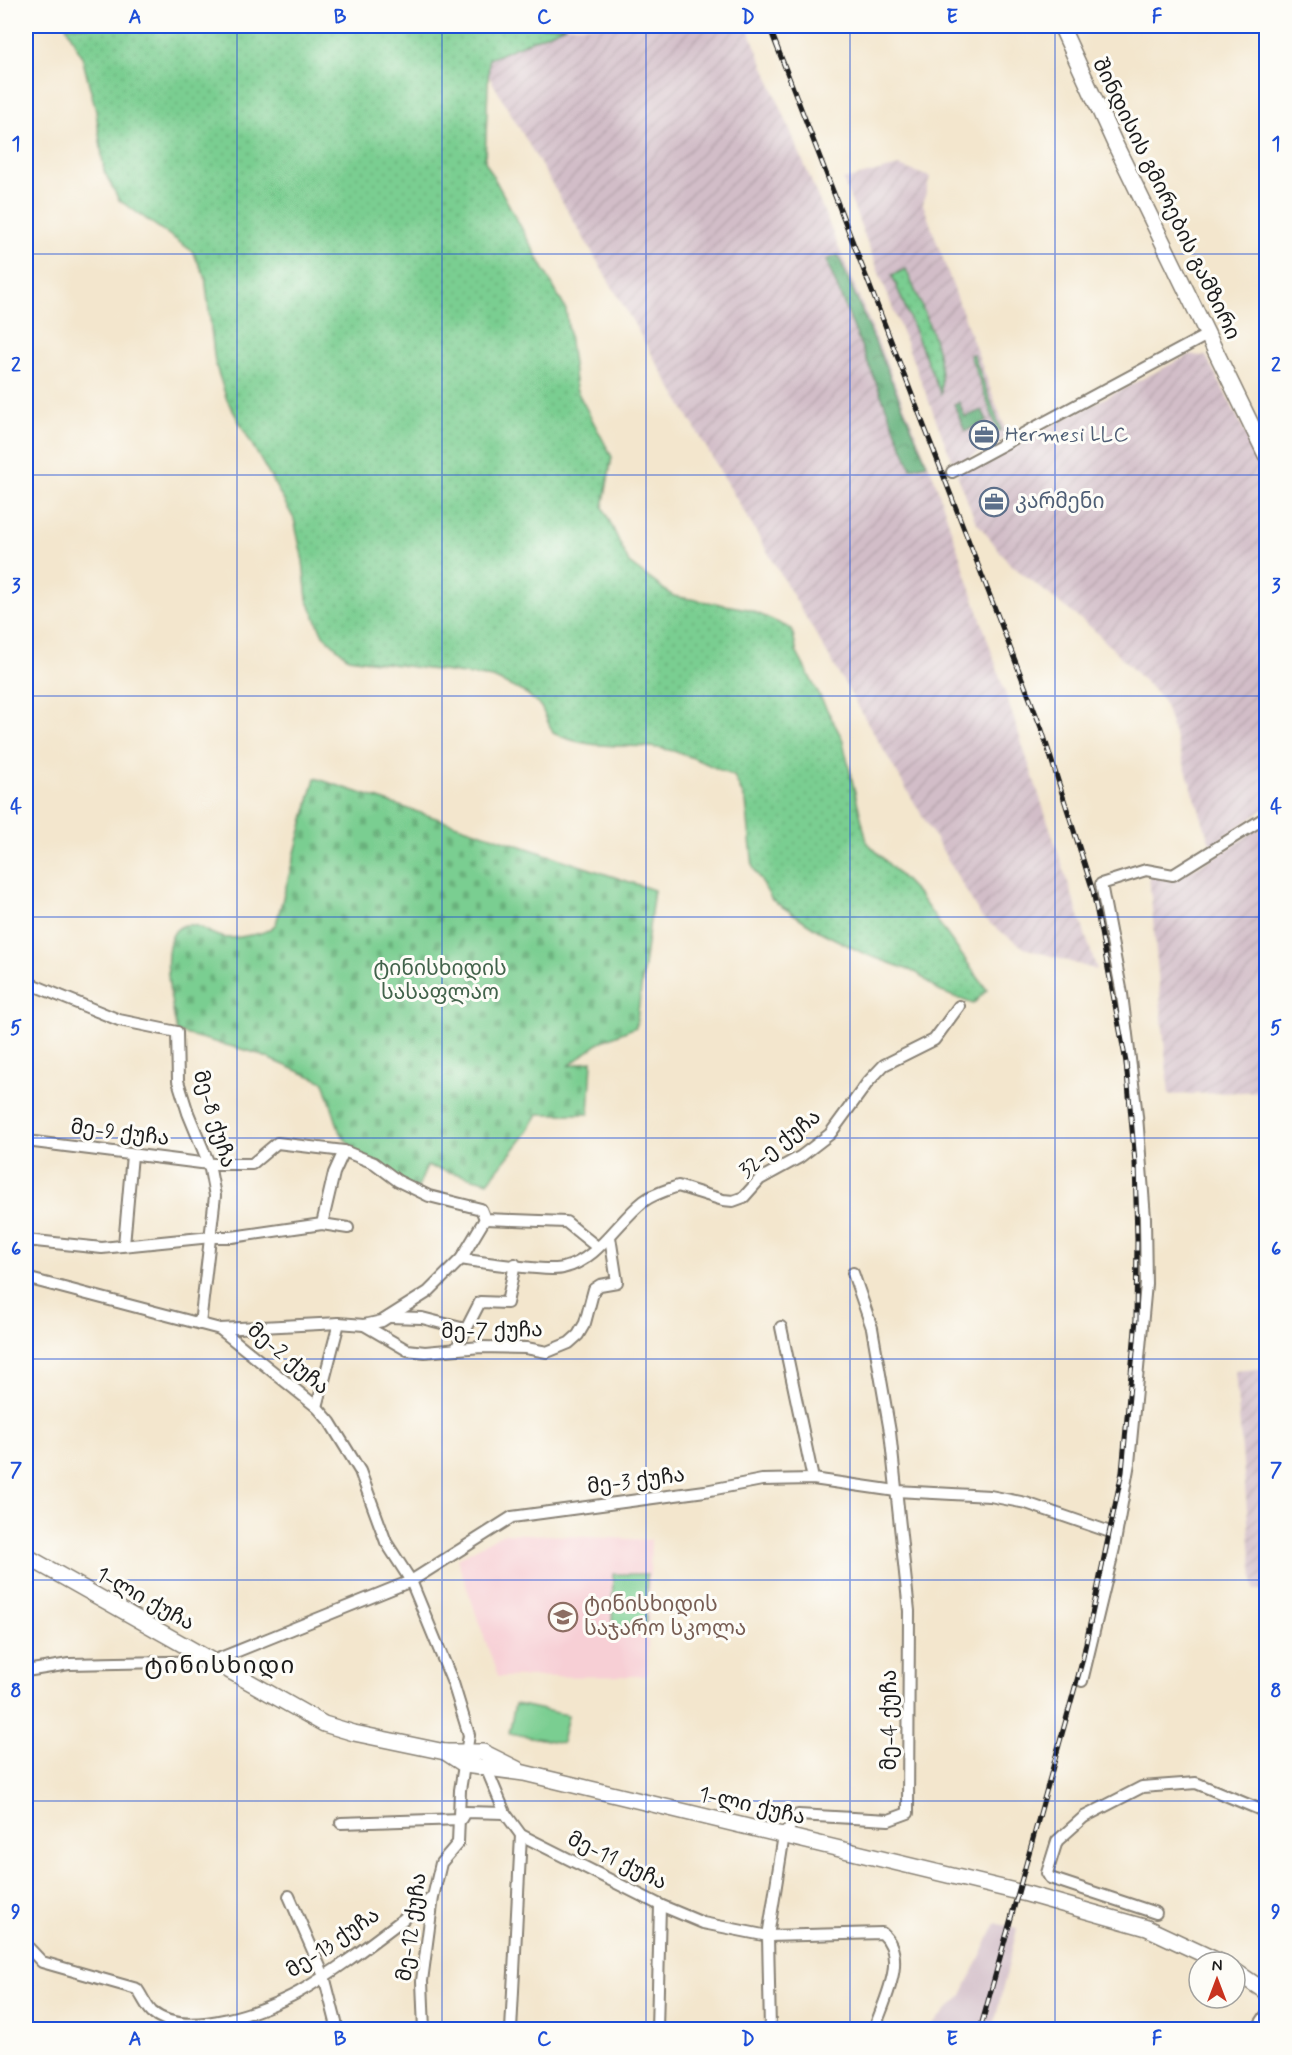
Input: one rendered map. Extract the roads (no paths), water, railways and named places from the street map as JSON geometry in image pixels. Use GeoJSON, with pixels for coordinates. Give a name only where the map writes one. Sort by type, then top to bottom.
{"type":"FeatureCollection","features":[{"type":"Feature","properties":{"kind":"main road","name":"შინდისის გმირების გამზირი"},"geometry":{"type":"LineString","coordinates":[[1060,26],[1266,455]]}},
{"type":"Feature","properties":{"kind":"main road","name":"1-ლი ქუჩა"},"geometry":{"type":"LineString","coordinates":[[26,1556],[324,1724],[354,1733],[445,1752],[477,1755],[524,1773],[1028,1894],[1147,1928],[1194,1950]]}},
{"type":"Feature","properties":{"kind":"main road"},"geometry":{"type":"LineString","coordinates":[[1247,1979],[1266,1992]]}},
{"type":"Feature","properties":{"kind":"street"},"geometry":{"type":"LineString","coordinates":[[952,472],[1207,334]]}},
{"type":"Feature","properties":{"kind":"street"},"geometry":{"type":"LineString","coordinates":[[1082,1681],[1116,1534],[1129,1463],[1146,1284],[1145,1218],[1137,1116],[1123,1005],[1101,884],[1146,870],[1173,875],[1266,817]]}},
{"type":"Feature","properties":{"kind":"street","name":"მე-8 ქუჩა"},"geometry":{"type":"LineString","coordinates":[[26,982],[119,1020],[177,1032],[178,1081],[188,1113],[209,1164],[215,1196],[200,1324]]}},
{"type":"Feature","properties":{"kind":"street","name":"32-ე ქუჩა"},"geometry":{"type":"LineString","coordinates":[[461,1259],[562,1269],[582,1259],[610,1237],[628,1215],[646,1199],[678,1186],[723,1200],[733,1201],[744,1197],[760,1179],[800,1157],[830,1134],[868,1082],[884,1065],[934,1040],[959,1006]]}},
{"type":"Feature","properties":{"kind":"street","name":"მე-9 ქუჩა"},"geometry":{"type":"LineString","coordinates":[[26,1141],[209,1164],[252,1164],[277,1143],[344,1151],[374,1162],[398,1181],[429,1196],[481,1209],[485,1219]]}},
{"type":"Feature","properties":{"kind":"street"},"geometry":{"type":"LineString","coordinates":[[322,1224],[334,1173],[344,1151]]}},
{"type":"Feature","properties":{"kind":"street"},"geometry":{"type":"LineString","coordinates":[[124,1245],[132,1155]]}},
{"type":"Feature","properties":{"kind":"street"},"geometry":{"type":"LineString","coordinates":[[220,1329],[339,1323],[364,1325],[382,1321],[428,1292],[461,1259],[485,1219],[566,1222],[597,1246]]}},
{"type":"Feature","properties":{"kind":"street"},"geometry":{"type":"LineString","coordinates":[[26,1240],[102,1248],[232,1237],[322,1224],[348,1228]]}},
{"type":"Feature","properties":{"kind":"street","name":"მე-7 ქუჩა"},"geometry":{"type":"LineString","coordinates":[[364,1325],[406,1350],[425,1352],[526,1348],[547,1352],[569,1343],[585,1323],[594,1289],[600,1285],[617,1282],[610,1237]]}},
{"type":"Feature","properties":{"kind":"street"},"geometry":{"type":"LineString","coordinates":[[456,1349],[480,1302],[507,1303],[515,1264]]}},
{"type":"Feature","properties":{"kind":"street"},"geometry":{"type":"LineString","coordinates":[[852,1273],[872,1328],[890,1432],[896,1491]]}},
{"type":"Feature","properties":{"kind":"street","name":"მე-2 ქუჩა"},"geometry":{"type":"LineString","coordinates":[[26,1278],[220,1329],[297,1388],[317,1407],[340,1438],[360,1471],[386,1542],[411,1581],[453,1683],[477,1755]]}},
{"type":"Feature","properties":{"kind":"street"},"geometry":{"type":"LineString","coordinates":[[388,1317],[422,1318],[465,1329]]}},
{"type":"Feature","properties":{"kind":"street"},"geometry":{"type":"LineString","coordinates":[[317,1407],[339,1323]]}},
{"type":"Feature","properties":{"kind":"street"},"geometry":{"type":"LineString","coordinates":[[781,1328],[813,1479]]}},
{"type":"Feature","properties":{"kind":"street","name":"მე-3 ქუჩა"},"geometry":{"type":"LineString","coordinates":[[213,1661],[411,1581],[512,1517],[705,1491],[762,1480],[813,1479],[896,1491],[990,1496],[1026,1503],[1116,1534]]}},
{"type":"Feature","properties":{"kind":"street","name":"მე-4 ქუჩა"},"geometry":{"type":"LineString","coordinates":[[784,1835],[798,1815],[889,1820],[908,1813],[909,1611],[896,1491]]}},
{"type":"Feature","properties":{"kind":"street"},"geometry":{"type":"LineString","coordinates":[[26,1671],[69,1664],[213,1661]]}},
{"type":"Feature","properties":{"kind":"street","name":"მე-11 ქუჩა"},"geometry":{"type":"LineString","coordinates":[[477,1755],[505,1813],[521,1835],[660,1905],[703,1923],[768,1936],[882,1933],[892,1942],[896,1960],[874,2030]]}},
{"type":"Feature","properties":{"kind":"street","name":"მე-12 ქუჩა"},"geometry":{"type":"LineString","coordinates":[[424,2030],[422,1981],[433,1897],[441,1863],[458,1844],[461,1819],[460,1790],[477,1755]]}},
{"type":"Feature","properties":{"kind":"street"},"geometry":{"type":"LineString","coordinates":[[1156,1913],[1050,1878],[1047,1874],[1057,1841],[1084,1817],[1142,1787],[1196,1783],[1266,1812]]}},
{"type":"Feature","properties":{"kind":"street"},"geometry":{"type":"LineString","coordinates":[[341,1823],[461,1819],[465,1812],[505,1813]]}},
{"type":"Feature","properties":{"kind":"street"},"geometry":{"type":"LineString","coordinates":[[511,2030],[521,1835]]}},
{"type":"Feature","properties":{"kind":"street"},"geometry":{"type":"LineString","coordinates":[[770,2030],[768,1936],[784,1835]]}},
{"type":"Feature","properties":{"kind":"street"},"geometry":{"type":"LineString","coordinates":[[289,1896],[324,1976],[338,2030]]}},
{"type":"Feature","properties":{"kind":"street","name":"მე-13 ქუჩა"},"geometry":{"type":"LineString","coordinates":[[26,1945],[42,1962],[137,1989],[151,2011],[176,2024],[209,2024],[233,2018],[297,1993],[433,1897]]}},
{"type":"Feature","properties":{"kind":"street"},"geometry":{"type":"LineString","coordinates":[[657,2030],[660,1905]]}},
{"type":"Feature","properties":{"kind":"street"},"geometry":{"type":"LineString","coordinates":[[1256,2030],[1266,2015]]}},
{"type":"Feature","properties":{"kind":"street"},"geometry":{"type":"LineString","coordinates":[[233,2018],[234,2030]]}},
{"type":"Feature","properties":{"kind":"railway"},"geometry":{"type":"LineString","coordinates":[[769,26],[1042,730],[1093,891],[1126,1062],[1135,1162],[1137,1240],[1136,1319],[1122,1472],[1082,1662],[980,2030]]}},
{"type":"Feature","properties":{"kind":"place","name":"Hermesi LLC"},"geometry":{"type":"Point","coordinates":[984,435]}},
{"type":"Feature","properties":{"kind":"place","name":"კარმენი"},"geometry":{"type":"Point","coordinates":[994,502]}},
{"type":"Feature","properties":{"kind":"place","name":"ტინისხიდის საჯარო სკოლა"},"geometry":{"type":"Point","coordinates":[563,1617]}},
{"type":"Feature","properties":{"kind":"district","name":"ტინისხიდი"},"geometry":{"type":"Point","coordinates":[220,1666]}},
{"type":"Feature","properties":{"kind":"park label","name":"ტინისხიდის სასაფლაო"},"geometry":{"type":"Point","coordinates":[440,981]}}]}
